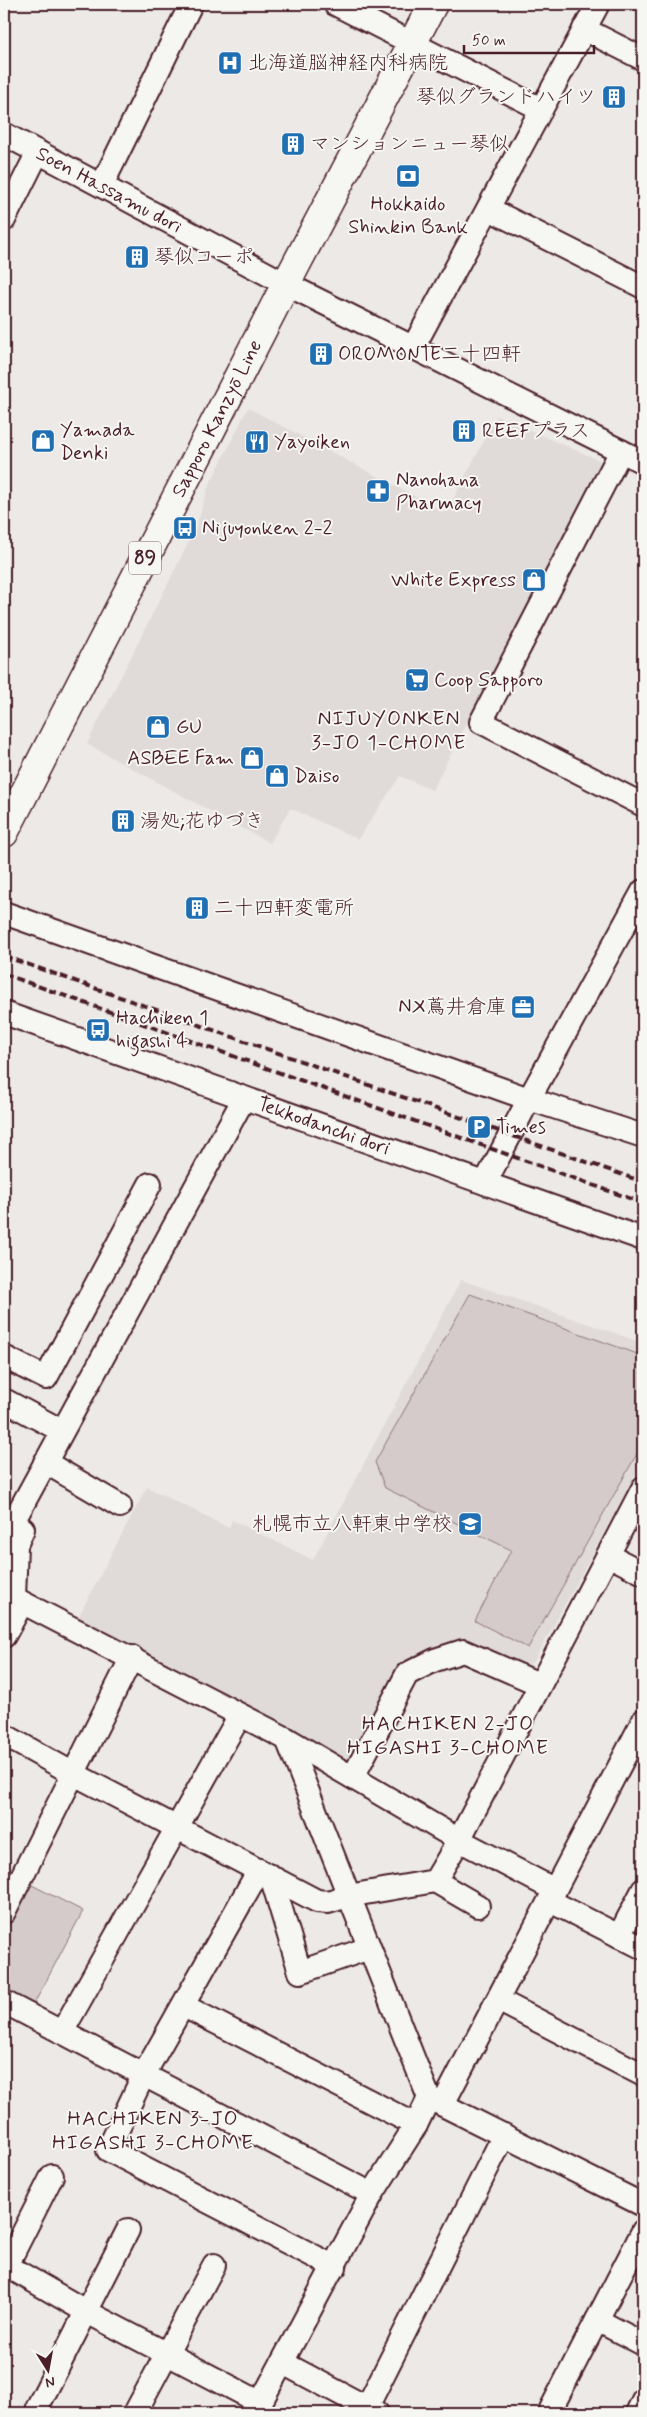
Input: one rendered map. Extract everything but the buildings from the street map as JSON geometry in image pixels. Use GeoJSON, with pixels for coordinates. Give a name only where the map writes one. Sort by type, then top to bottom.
{"type":"FeatureCollection","features":[{"type":"Feature","properties":{"kind":"main road","name":"Sapporo Kanzyō Line"},"geometry":{"type":"LineString","coordinates":[[4,833],[286,284],[433,4]]}},
{"type":"Feature","properties":{"kind":"street"},"geometry":{"type":"LineString","coordinates":[[102,185],[191,4]]}},
{"type":"Feature","properties":{"kind":"street"},"geometry":{"type":"LineString","coordinates":[[335,4],[541,109]]}},
{"type":"Feature","properties":{"kind":"street"},"geometry":{"type":"LineString","coordinates":[[414,346],[598,4]]}},
{"type":"Feature","properties":{"kind":"street"},"geometry":{"type":"LineString","coordinates":[[584,29],[643,59]]}},
{"type":"Feature","properties":{"kind":"street","name":"Soen Hassamu dori"},"geometry":{"type":"LineString","coordinates":[[4,134],[286,284],[414,346],[643,462]]}},
{"type":"Feature","properties":{"kind":"street"},"geometry":{"type":"LineString","coordinates":[[4,220],[38,152]]}},
{"type":"Feature","properties":{"kind":"street"},"geometry":{"type":"LineString","coordinates":[[489,209],[643,287]]}},
{"type":"Feature","properties":{"kind":"street"},"geometry":{"type":"LineString","coordinates":[[621,451],[480,722],[643,805]]}},
{"type":"Feature","properties":{"kind":"street"},"geometry":{"type":"LineString","coordinates":[[485,1183],[528,1099],[643,891]]}},
{"type":"Feature","properties":{"kind":"street"},"geometry":{"type":"LineString","coordinates":[[4,913],[528,1099],[643,1136]]}},
{"type":"Feature","properties":{"kind":"street","name":"Tekkodanchi dori"},"geometry":{"type":"LineString","coordinates":[[4,1013],[643,1239]]}},
{"type":"Feature","properties":{"kind":"street"},"geometry":{"type":"LineString","coordinates":[[4,1636],[13,1598],[16,1545],[23,1529],[8,1522],[45,1462],[244,1098]]}},
{"type":"Feature","properties":{"kind":"street"},"geometry":{"type":"LineString","coordinates":[[4,1357],[46,1378],[150,1184]]}},
{"type":"Feature","properties":{"kind":"street"},"geometry":{"type":"LineString","coordinates":[[4,1400],[62,1431]]}},
{"type":"Feature","properties":{"kind":"street"},"geometry":{"type":"LineString","coordinates":[[45,1462],[120,1506]]}},
{"type":"Feature","properties":{"kind":"street"},"geometry":{"type":"LineString","coordinates":[[435,1881],[459,1840],[643,1488]]}},
{"type":"Feature","properties":{"kind":"street"},"geometry":{"type":"LineString","coordinates":[[608,1555],[643,1573]]}},
{"type":"Feature","properties":{"kind":"street"},"geometry":{"type":"LineString","coordinates":[[13,1598],[132,1657],[287,1739],[619,1936],[643,1948]]}},
{"type":"Feature","properties":{"kind":"street"},"geometry":{"type":"LineString","coordinates":[[353,1777],[407,1674],[435,1660],[463,1651],[539,1684]]}},
{"type":"Feature","properties":{"kind":"street"},"geometry":{"type":"LineString","coordinates":[[4,1912],[132,1657]]}},
{"type":"Feature","properties":{"kind":"street"},"geometry":{"type":"LineString","coordinates":[[62,2032],[240,1715]]}},
{"type":"Feature","properties":{"kind":"street"},"geometry":{"type":"LineString","coordinates":[[52,2176],[5,2267],[87,2312],[167,2352],[258,2408],[335,2267],[372,2194],[416,2125],[436,2101],[498,2000],[643,1721]]}},
{"type":"Feature","properties":{"kind":"street"},"geometry":{"type":"LineString","coordinates":[[4,1735],[74,1774],[323,1902],[435,1881],[478,1906]]}},
{"type":"Feature","properties":{"kind":"street"},"geometry":{"type":"LineString","coordinates":[[287,1739],[369,1948],[436,2101],[643,2205]]}},
{"type":"Feature","properties":{"kind":"street"},"geometry":{"type":"LineString","coordinates":[[265,1873],[300,1972],[369,1948]]}},
{"type":"Feature","properties":{"kind":"street"},"geometry":{"type":"LineString","coordinates":[[265,1873],[143,2076],[108,2150],[335,2267]]}},
{"type":"Feature","properties":{"kind":"street"},"geometry":{"type":"LineString","coordinates":[[619,1936],[643,1890]]}},
{"type":"Feature","properties":{"kind":"street"},"geometry":{"type":"LineString","coordinates":[[498,2000],[643,2075]]}},
{"type":"Feature","properties":{"kind":"street"},"geometry":{"type":"LineString","coordinates":[[4,2002],[372,2194]]}},
{"type":"Feature","properties":{"kind":"street"},"geometry":{"type":"LineString","coordinates":[[184,2006],[416,2125]]}},
{"type":"Feature","properties":{"kind":"street"},"geometry":{"type":"LineString","coordinates":[[283,2363],[369,2411],[504,2135]]}},
{"type":"Feature","properties":{"kind":"street"},"geometry":{"type":"LineString","coordinates":[[38,2406],[128,2230]]}},
{"type":"Feature","properties":{"kind":"street"},"geometry":{"type":"LineString","coordinates":[[551,2409],[643,2231]]}},
{"type":"Feature","properties":{"kind":"street"},"geometry":{"type":"LineString","coordinates":[[135,2413],[214,2265]]}},
{"type":"Feature","properties":{"kind":"street"},"geometry":{"type":"LineString","coordinates":[[597,2320],[643,2344]]}},
{"type":"Feature","properties":{"kind":"street"},"geometry":{"type":"LineString","coordinates":[[636,2413],[643,2400]]}},
{"type":"Feature","properties":{"kind":"shaded area"},"geometry":{"type":"Polygon","coordinates":[[[248,408],[446,513],[497,416],[603,462],[432,790],[400,776],[358,839],[290,808],[270,843],[87,744],[196,528],[208,488],[248,408]]]}},
{"type":"Feature","properties":{"kind":"shaded area","name":"札幌市立八軒東中学校"},"geometry":{"type":"Polygon","coordinates":[[[461,1280],[643,1343],[643,1461],[534,1661],[522,1670],[464,1640],[402,1661],[351,1760],[76,1621],[147,1487],[229,1528],[232,1520],[313,1560],[461,1280]]]}},
{"type":"Feature","properties":{"kind":"shaded area"},"geometry":{"type":"Polygon","coordinates":[[[470,1294],[643,1356],[643,1443],[528,1648],[475,1621],[511,1550],[385,1488],[375,1462],[470,1294]]]}},
{"type":"Feature","properties":{"kind":"shaded area"},"geometry":{"type":"Polygon","coordinates":[[[26,1882],[83,1911],[34,2004],[4,1989],[4,1926],[26,1882]]]}},
{"type":"Feature","properties":{"kind":"railway"},"geometry":{"type":"LineString","coordinates":[[4,956],[643,1182]]}},
{"type":"Feature","properties":{"kind":"railway"},"geometry":{"type":"LineString","coordinates":[[4,974],[643,1203]]}},
{"type":"Feature","properties":{"kind":"place","name":"北海道脳神経内科病院"},"geometry":{"type":"Point","coordinates":[230,63]}},
{"type":"Feature","properties":{"kind":"place","name":"琴似グランドハイツ"},"geometry":{"type":"Point","coordinates":[614,97]}},
{"type":"Feature","properties":{"kind":"place","name":"マンションニュー琴似"},"geometry":{"type":"Point","coordinates":[293,144]}},
{"type":"Feature","properties":{"kind":"place","name":"Hokkaido Shinkin Bank"},"geometry":{"type":"Point","coordinates":[408,176]}},
{"type":"Feature","properties":{"kind":"place","name":"琴似コーポ"},"geometry":{"type":"Point","coordinates":[137,257]}},
{"type":"Feature","properties":{"kind":"place","name":"OROMONTE二十四軒"},"geometry":{"type":"Point","coordinates":[321,354]}},
{"type":"Feature","properties":{"kind":"place","name":"REEFプラス"},"geometry":{"type":"Point","coordinates":[464,431]}},
{"type":"Feature","properties":{"kind":"place","name":"Yamada Denki"},"geometry":{"type":"Point","coordinates":[43,441]}},
{"type":"Feature","properties":{"kind":"place","name":"Yayoiken"},"geometry":{"type":"Point","coordinates":[257,442]}},
{"type":"Feature","properties":{"kind":"place","name":"Nanohana Pharmacy"},"geometry":{"type":"Point","coordinates":[378,491]}},
{"type":"Feature","properties":{"kind":"place","name":"Nijuyonken 2-2"},"geometry":{"type":"Point","coordinates":[185,528]}},
{"type":"Feature","properties":{"kind":"place","name":"White Express"},"geometry":{"type":"Point","coordinates":[534,580]}},
{"type":"Feature","properties":{"kind":"place","name":"Coop Sapporo"},"geometry":{"type":"Point","coordinates":[417,680]}},
{"type":"Feature","properties":{"kind":"place","name":"GU"},"geometry":{"type":"Point","coordinates":[158,727]}},
{"type":"Feature","properties":{"kind":"place","name":"ASBEE Fam"},"geometry":{"type":"Point","coordinates":[252,758]}},
{"type":"Feature","properties":{"kind":"place","name":"Daiso"},"geometry":{"type":"Point","coordinates":[277,776]}},
{"type":"Feature","properties":{"kind":"place","name":"湯処;花ゆづき"},"geometry":{"type":"Point","coordinates":[123,821]}},
{"type":"Feature","properties":{"kind":"place","name":"二十四軒変電所"},"geometry":{"type":"Point","coordinates":[197,908]}},
{"type":"Feature","properties":{"kind":"place","name":"NX蔦井倉庫"},"geometry":{"type":"Point","coordinates":[523,1007]}},
{"type":"Feature","properties":{"kind":"place","name":"Hachiken 1 higashi 4"},"geometry":{"type":"Point","coordinates":[98,1030]}},
{"type":"Feature","properties":{"kind":"place","name":"Times"},"geometry":{"type":"Point","coordinates":[479,1127]}},
{"type":"Feature","properties":{"kind":"place","name":"札幌市立八軒東中学校"},"geometry":{"type":"Point","coordinates":[470,1524]}},
{"type":"Feature","properties":{"kind":"district","name":"NIJUYONKEN 3-JO 1-CHOME"},"geometry":{"type":"Point","coordinates":[389,731]}},
{"type":"Feature","properties":{"kind":"district","name":"HACHIKEN 2-JO HIGASHI 3-CHOME"},"geometry":{"type":"Point","coordinates":[448,1736]}},
{"type":"Feature","properties":{"kind":"district","name":"HACHIKEN 3-JO HIGASHI 3-CHOME"},"geometry":{"type":"Point","coordinates":[153,2131]}}]}
